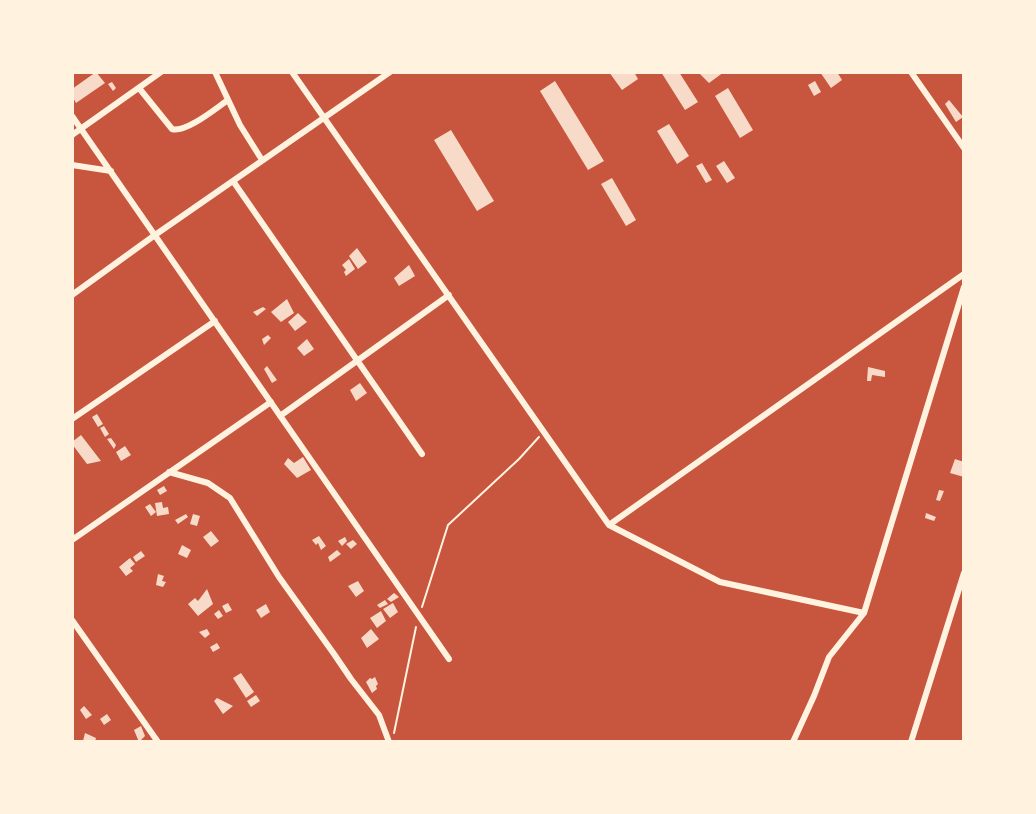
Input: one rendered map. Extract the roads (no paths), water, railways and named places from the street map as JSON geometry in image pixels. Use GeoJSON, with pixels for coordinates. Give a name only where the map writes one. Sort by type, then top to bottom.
{"type":"FeatureCollection","features":[{"type":"Feature","properties":{"kind":"street"},"geometry":{"type":"LineString","coordinates":[[72,135],[160,72]]}},
{"type":"Feature","properties":{"kind":"street"},"geometry":{"type":"LineString","coordinates":[[215,72],[240,126],[262,160]]}},
{"type":"Feature","properties":{"kind":"street"},"geometry":{"type":"LineString","coordinates":[[292,72],[609,525],[720,582],[864,614]]}},
{"type":"Feature","properties":{"kind":"street"},"geometry":{"type":"LineString","coordinates":[[72,296],[155,235],[390,72]]}},
{"type":"Feature","properties":{"kind":"street"},"geometry":{"type":"LineString","coordinates":[[911,72],[964,148]]}},
{"type":"Feature","properties":{"kind":"street"},"geometry":{"type":"LineString","coordinates":[[139,88],[172,129],[178,131],[228,100]]}},
{"type":"Feature","properties":{"kind":"street"},"geometry":{"type":"LineString","coordinates":[[72,116],[449,659]]}},
{"type":"Feature","properties":{"kind":"street"},"geometry":{"type":"LineString","coordinates":[[72,165],[111,171]]}},
{"type":"Feature","properties":{"kind":"street"},"geometry":{"type":"LineString","coordinates":[[232,181],[422,454]]}},
{"type":"Feature","properties":{"kind":"street"},"geometry":{"type":"LineString","coordinates":[[609,525],[964,274]]}},
{"type":"Feature","properties":{"kind":"street"},"geometry":{"type":"LineString","coordinates":[[793,742],[829,657],[864,614],[964,287]]}},
{"type":"Feature","properties":{"kind":"street"},"geometry":{"type":"LineString","coordinates":[[280,416],[449,295]]}},
{"type":"Feature","properties":{"kind":"street"},"geometry":{"type":"LineString","coordinates":[[72,419],[215,321]]}},
{"type":"Feature","properties":{"kind":"street"},"geometry":{"type":"LineString","coordinates":[[72,540],[271,402]]}},
{"type":"Feature","properties":{"kind":"street"},"geometry":{"type":"LineString","coordinates":[[169,472],[208,483],[230,498],[279,577],[379,715],[391,742]]}},
{"type":"Feature","properties":{"kind":"street"},"geometry":{"type":"LineString","coordinates":[[910,742],[964,573]]}},
{"type":"Feature","properties":{"kind":"street"},"geometry":{"type":"LineString","coordinates":[[72,620],[158,742]]}}]}
